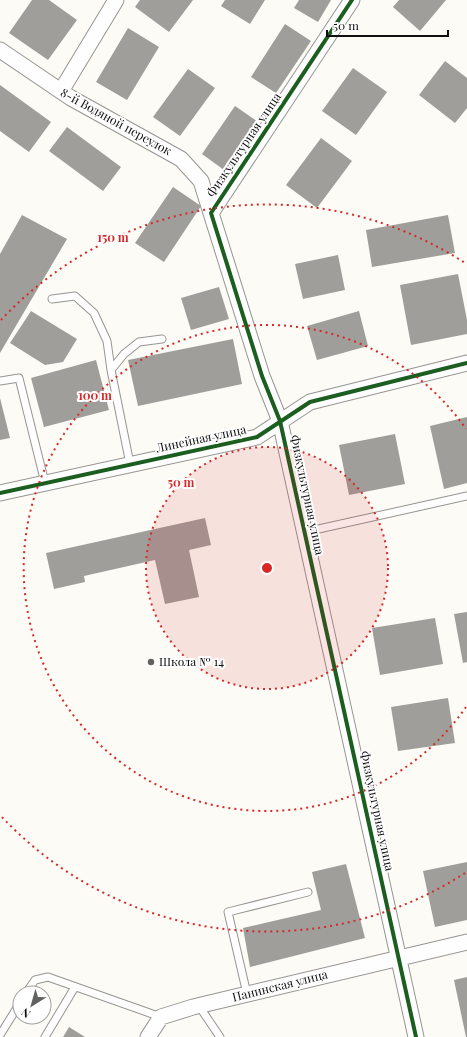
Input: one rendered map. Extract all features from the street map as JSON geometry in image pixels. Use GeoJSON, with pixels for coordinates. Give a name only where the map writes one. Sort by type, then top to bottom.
{"type":"FeatureCollection","features":[{"type":"Feature","properties":{"kind":"street"},"geometry":{"type":"LineString","coordinates":[[61,92],[116,0]]}},
{"type":"Feature","properties":{"kind":"street","name":"Физкультурная улица"},"geometry":{"type":"LineString","coordinates":[[352,0],[211,213],[262,376],[280,421],[416,1037]]}},
{"type":"Feature","properties":{"kind":"street","name":"8-й Водяной переулок"},"geometry":{"type":"LineString","coordinates":[[0,50],[61,92],[181,159],[201,181],[211,213]]}},
{"type":"Feature","properties":{"kind":"street","name":"Линейная улица"},"geometry":{"type":"LineString","coordinates":[[0,493],[256,437],[310,402],[467,363]]}},
{"type":"Feature","properties":{"kind":"street","name":"Панинская улица"},"geometry":{"type":"LineString","coordinates":[[161,1017],[247,994],[467,942]]}},
{"type":"Feature","properties":{"kind":"street"},"geometry":{"type":"LineString","coordinates":[[148,1037],[161,1017]]}},
{"type":"Feature","properties":{"kind":"lane"},"geometry":{"type":"LineString","coordinates":[[52,299],[75,296],[94,313],[107,341],[111,370],[130,464]]}},
{"type":"Feature","properties":{"kind":"lane"},"geometry":{"type":"LineString","coordinates":[[111,370],[124,354],[139,342],[162,339]]}},
{"type":"Feature","properties":{"kind":"lane"},"geometry":{"type":"LineString","coordinates":[[0,381],[19,378],[45,483]]}},
{"type":"Feature","properties":{"kind":"lane"},"geometry":{"type":"LineString","coordinates":[[305,532],[467,496]]}},
{"type":"Feature","properties":{"kind":"lane"},"geometry":{"type":"LineString","coordinates":[[247,994],[228,912],[308,892]]}},
{"type":"Feature","properties":{"kind":"lane"},"geometry":{"type":"LineString","coordinates":[[32,985],[35,980],[48,977],[161,1017]]}},
{"type":"Feature","properties":{"kind":"lane"},"geometry":{"type":"LineString","coordinates":[[44,1037],[75,987]]}},
{"type":"Feature","properties":{"kind":"lane"},"geometry":{"type":"LineString","coordinates":[[199,1006],[220,1037]]}},
{"type":"Feature","properties":{"kind":"lane"},"geometry":{"type":"LineString","coordinates":[[0,1035],[12,1016]]}},
{"type":"Feature","properties":{"kind":"building"},"geometry":{"type":"Polygon","coordinates":[[[32,0],[49,0],[77,20],[48,60],[9,33],[32,0]]]}},
{"type":"Feature","properties":{"kind":"building"},"geometry":{"type":"Polygon","coordinates":[[[140,0],[193,0],[169,32],[135,7],[140,0]]]}},
{"type":"Feature","properties":{"kind":"building"},"geometry":{"type":"Polygon","coordinates":[[[225,0],[265,0],[250,24],[221,6],[225,0]]]}},
{"type":"Feature","properties":{"kind":"building"},"geometry":{"type":"Polygon","coordinates":[[[299,0],[331,0],[318,22],[294,8],[299,0]]]}},
{"type":"Feature","properties":{"kind":"building"},"geometry":{"type":"Polygon","coordinates":[[[399,0],[446,0],[420,31],[393,7],[399,0]]]}},
{"type":"Feature","properties":{"kind":"building"},"geometry":{"type":"Polygon","coordinates":[[[285,24],[311,41],[276,93],[251,77],[285,24]]]}},
{"type":"Feature","properties":{"kind":"building"},"geometry":{"type":"Polygon","coordinates":[[[128,28],[159,47],[127,100],[96,82],[128,28]]]}},
{"type":"Feature","properties":{"kind":"building"},"geometry":{"type":"Polygon","coordinates":[[[445,61],[467,78],[467,108],[455,123],[419,95],[445,61]]]}},
{"type":"Feature","properties":{"kind":"building"},"geometry":{"type":"Polygon","coordinates":[[[353,68],[387,92],[356,135],[322,111],[353,68]]]}},
{"type":"Feature","properties":{"kind":"building"},"geometry":{"type":"Polygon","coordinates":[[[188,69],[215,88],[180,136],[153,117],[188,69]]]}},
{"type":"Feature","properties":{"kind":"building"},"geometry":{"type":"Polygon","coordinates":[[[0,85],[51,122],[29,152],[0,131],[0,85]]]}},
{"type":"Feature","properties":{"kind":"building"},"geometry":{"type":"Polygon","coordinates":[[[235,106],[258,122],[224,170],[202,154],[235,106]]]}},
{"type":"Feature","properties":{"kind":"building"},"geometry":{"type":"Polygon","coordinates":[[[67,127],[121,167],[103,191],[49,151],[67,127]]]}},
{"type":"Feature","properties":{"kind":"building"},"geometry":{"type":"Polygon","coordinates":[[[321,138],[352,161],[317,208],[286,185],[321,138]]]}},
{"type":"Feature","properties":{"kind":"building"},"geometry":{"type":"Polygon","coordinates":[[[173,187],[201,206],[164,262],[135,243],[173,187]]]}},
{"type":"Feature","properties":{"kind":"building"},"geometry":{"type":"Polygon","coordinates":[[[22,215],[67,239],[0,353],[0,254],[22,215]]]}},
{"type":"Feature","properties":{"kind":"building"},"geometry":{"type":"Polygon","coordinates":[[[448,215],[455,253],[372,267],[366,230],[448,215]]]}},
{"type":"Feature","properties":{"kind":"building"},"geometry":{"type":"Polygon","coordinates":[[[338,255],[345,290],[303,299],[295,264],[338,255]]]}},
{"type":"Feature","properties":{"kind":"building"},"geometry":{"type":"Polygon","coordinates":[[[458,274],[467,320],[467,334],[411,345],[400,285],[458,274]]]}},
{"type":"Feature","properties":{"kind":"building"},"geometry":{"type":"Polygon","coordinates":[[[219,287],[229,319],[191,330],[181,298],[219,287]]]}},
{"type":"Feature","properties":{"kind":"building"},"geometry":{"type":"Polygon","coordinates":[[[31,311],[77,339],[63,362],[45,365],[10,343],[31,311]]]}},
{"type":"Feature","properties":{"kind":"building"},"geometry":{"type":"Polygon","coordinates":[[[359,311],[368,346],[317,360],[307,326],[359,311]]]}},
{"type":"Feature","properties":{"kind":"building"},"geometry":{"type":"Polygon","coordinates":[[[233,339],[242,384],[138,406],[128,360],[233,339]]]}},
{"type":"Feature","properties":{"kind":"building"},"geometry":{"type":"Polygon","coordinates":[[[96,360],[109,410],[44,427],[31,378],[96,360]]]}},
{"type":"Feature","properties":{"kind":"building"},"geometry":{"type":"Polygon","coordinates":[[[0,398],[10,438],[0,440],[0,398]]]}},
{"type":"Feature","properties":{"kind":"building"},"geometry":{"type":"Polygon","coordinates":[[[467,417],[467,483],[444,489],[430,426],[467,417]]]}},
{"type":"Feature","properties":{"kind":"building"},"geometry":{"type":"Polygon","coordinates":[[[395,434],[405,484],[349,495],[339,445],[395,434]]]}},
{"type":"Feature","properties":{"kind":"building"},"geometry":{"type":"Polygon","coordinates":[[[205,518],[211,545],[189,550],[199,597],[165,604],[155,560],[84,576],[85,582],[54,589],[46,553],[205,518]]]}},
{"type":"Feature","properties":{"kind":"building"},"geometry":{"type":"Polygon","coordinates":[[[467,612],[467,662],[463,663],[454,614],[467,612]]]}},
{"type":"Feature","properties":{"kind":"building"},"geometry":{"type":"Polygon","coordinates":[[[435,618],[443,664],[380,675],[372,628],[435,618]]]}},
{"type":"Feature","properties":{"kind":"building"},"geometry":{"type":"Polygon","coordinates":[[[448,698],[455,743],[398,751],[391,707],[448,698]]]}},
{"type":"Feature","properties":{"kind":"building"},"geometry":{"type":"Polygon","coordinates":[[[467,862],[467,920],[435,927],[423,871],[467,862]]]}},
{"type":"Feature","properties":{"kind":"building"},"geometry":{"type":"Polygon","coordinates":[[[346,864],[365,938],[250,967],[243,928],[321,910],[312,872],[346,864]]]}},
{"type":"Feature","properties":{"kind":"building"},"geometry":{"type":"Polygon","coordinates":[[[467,977],[467,1037],[466,1037],[454,980],[467,977]]]}},
{"type":"Feature","properties":{"kind":"building"},"geometry":{"type":"Polygon","coordinates":[[[69,1027],[85,1037],[63,1037],[69,1027]]]}},
{"type":"Feature","properties":{"kind":"cycle path"},"geometry":{"type":"LineString","coordinates":[[352,0],[211,213],[262,376],[280,421],[416,1037]]}},
{"type":"Feature","properties":{"kind":"cycle path"},"geometry":{"type":"LineString","coordinates":[[0,493],[257,437],[310,402],[467,363]]}},
{"type":"Feature","properties":{"kind":"place","name":"Школа № 14"},"geometry":{"type":"Point","coordinates":[151,662]}}]}
